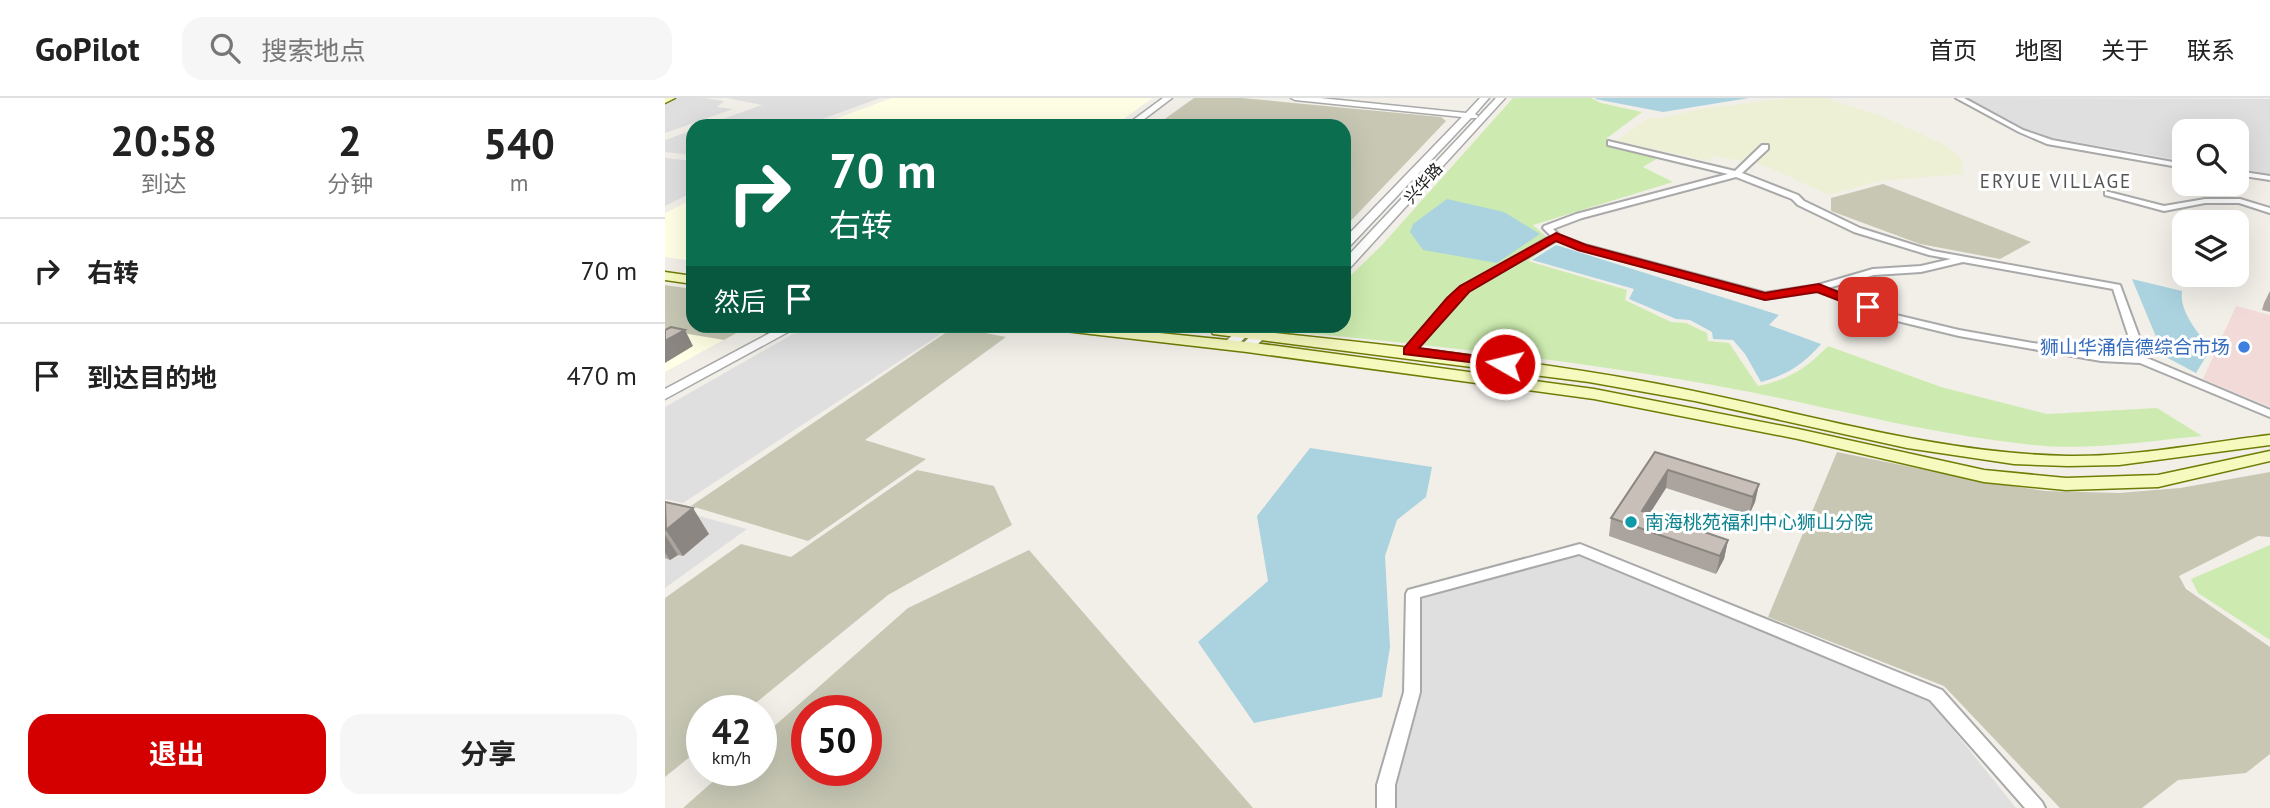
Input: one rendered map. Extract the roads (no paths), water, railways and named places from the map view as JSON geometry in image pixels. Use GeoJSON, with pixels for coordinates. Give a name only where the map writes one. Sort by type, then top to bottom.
{"type":"FeatureCollection","features":[{"type":"Feature","properties":{"kind":"main road"},"geometry":{"type":"LineString","coordinates":[[665,100],[670,98]]}},
{"type":"Feature","properties":{"kind":"main road"},"geometry":{"type":"LineString","coordinates":[[665,266],[686,269]]}},
{"type":"Feature","properties":{"kind":"main road"},"geometry":{"type":"LineString","coordinates":[[665,276],[686,279]]}},
{"type":"Feature","properties":{"kind":"main road"},"geometry":{"type":"LineString","coordinates":[[1205,333],[1248,335],[1594,394],[1798,434],[1984,476],[2066,484],[2158,481],[2270,456]]}},
{"type":"Feature","properties":{"kind":"main road"},"geometry":{"type":"LineString","coordinates":[[1230,333],[1409,351],[1553,370],[1676,391],[1931,448],[2008,457],[2069,461],[2133,457],[2270,440]]}},
{"type":"Feature","properties":{"kind":"street"},"geometry":{"type":"LineString","coordinates":[[1139,119],[1168,98]]}},
{"type":"Feature","properties":{"kind":"street"},"geometry":{"type":"LineString","coordinates":[[1154,119],[1182,98]]}},
{"type":"Feature","properties":{"kind":"street"},"geometry":{"type":"LineString","coordinates":[[1295,98],[1486,114]]}},
{"type":"Feature","properties":{"kind":"street"},"geometry":{"type":"LineString","coordinates":[[1339,98],[1470,113]]}},
{"type":"Feature","properties":{"kind":"street","name":"兴华路"},"geometry":{"type":"LineString","coordinates":[[1351,239],[1485,98]]}},
{"type":"Feature","properties":{"kind":"street","name":"兴华路"},"geometry":{"type":"LineString","coordinates":[[1351,259],[1501,98]]}},
{"type":"Feature","properties":{"kind":"street"},"geometry":{"type":"LineString","coordinates":[[1959,98],[2021,131],[2050,142],[2172,164]]}},
{"type":"Feature","properties":{"kind":"street"},"geometry":{"type":"LineString","coordinates":[[1611,143],[1737,174],[1795,197],[1801,203],[1857,230],[1932,253],[2117,287],[2142,360]]}},
{"type":"Feature","properties":{"kind":"street"},"geometry":{"type":"LineString","coordinates":[[1765,147],[1737,174],[1579,216],[1547,228],[1556,237],[1582,247],[1765,296],[1819,288],[1873,272],[1921,269],[1963,259]]}},
{"type":"Feature","properties":{"kind":"street"},"geometry":{"type":"LineString","coordinates":[[2249,175],[2270,178]]}},
{"type":"Feature","properties":{"kind":"street"},"geometry":{"type":"LineString","coordinates":[[2108,193],[2164,209],[2205,201],[2240,201],[2270,211]]}},
{"type":"Feature","properties":{"kind":"street"},"geometry":{"type":"LineString","coordinates":[[1409,351],[1451,301],[1465,289],[1556,237]]}},
{"type":"Feature","properties":{"kind":"street"},"geometry":{"type":"LineString","coordinates":[[1819,288],[1893,317],[1959,332],[2101,358],[2142,360],[2270,414]]}},
{"type":"Feature","properties":{"kind":"street"},"geometry":{"type":"LineString","coordinates":[[665,384],[756,333]]}},
{"type":"Feature","properties":{"kind":"street"},"geometry":{"type":"LineString","coordinates":[[665,395],[779,333]]}},
{"type":"Feature","properties":{"kind":"street"},"geometry":{"type":"LineString","coordinates":[[1386,808],[1386,785],[1412,692],[1413,594],[1580,549],[1935,695],[2036,808]]}},
{"type":"Feature","properties":{"kind":"water"},"geometry":{"type":"Polygon","coordinates":[[[1596,98],[1749,98],[1663,112],[1595,99],[1596,98]]]}},
{"type":"Feature","properties":{"kind":"water"},"geometry":{"type":"Polygon","coordinates":[[[1447,199],[1504,212],[1540,234],[1497,263],[1423,250],[1410,232],[1413,224],[1447,199]]]}},
{"type":"Feature","properties":{"kind":"water"},"geometry":{"type":"Polygon","coordinates":[[[1556,245],[1779,315],[1769,325],[1821,344],[1794,368],[1761,382],[1745,354],[1733,340],[1713,339],[1712,332],[1690,320],[1676,319],[1629,299],[1634,289],[1532,260],[1556,245]]]}},
{"type":"Feature","properties":{"kind":"water"},"geometry":{"type":"Polygon","coordinates":[[[2132,279],[2182,291],[2187,315],[2210,350],[2196,373],[2164,356],[2132,279]]]}},
{"type":"Feature","properties":{"kind":"water"},"geometry":{"type":"Polygon","coordinates":[[[1310,448],[1432,467],[1426,497],[1397,520],[1385,556],[1390,647],[1382,697],[1254,723],[1198,642],[1268,581],[1257,516],[1310,448]]]}},
{"type":"Feature","properties":{"kind":"place","name":"狮山华涌信德综合市场"},"geometry":{"type":"Point","coordinates":[2244,347]}},
{"type":"Feature","properties":{"kind":"place","name":"南海桃苑福利中心狮山分院"},"geometry":{"type":"Point","coordinates":[1631,522]}},
{"type":"Feature","properties":{"kind":"district","name":"ERYUE VILLAGE"},"geometry":{"type":"Point","coordinates":[2056,181]}}]}
